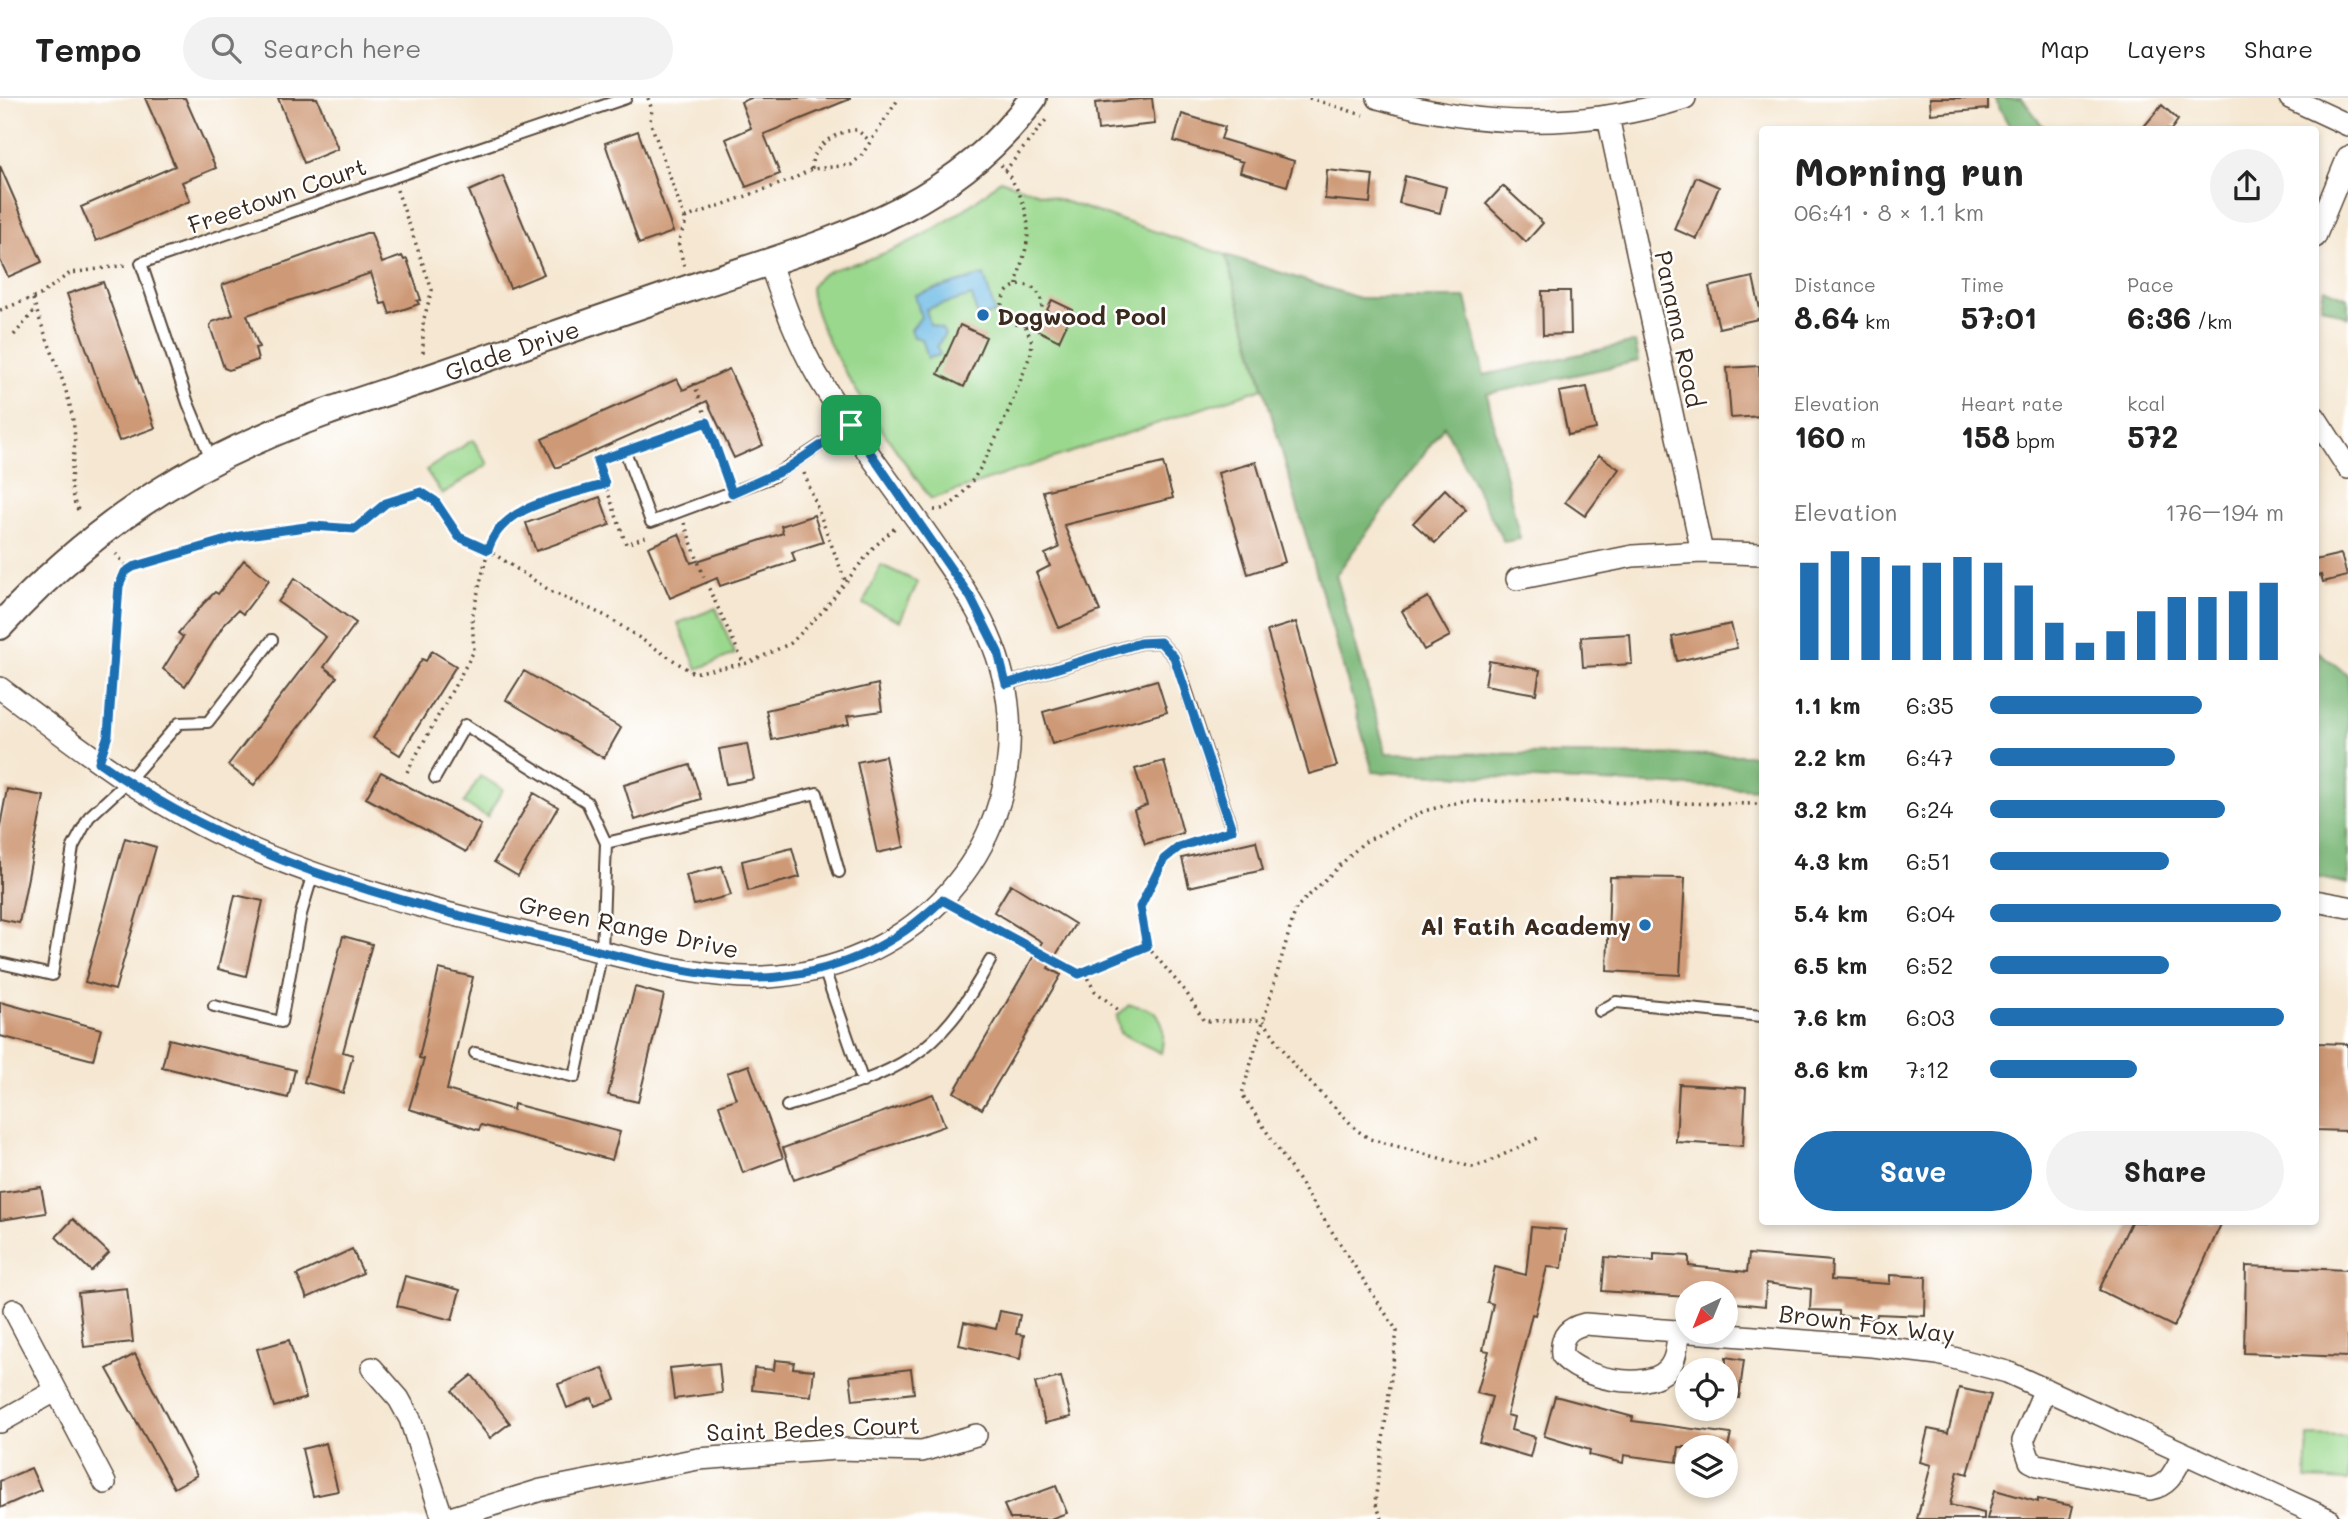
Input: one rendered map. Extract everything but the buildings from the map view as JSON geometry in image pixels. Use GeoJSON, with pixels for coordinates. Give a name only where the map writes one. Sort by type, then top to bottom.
{"type":"FeatureCollection","features":[{"type":"Feature","properties":{"kind":"street"},"geometry":{"type":"LineString","coordinates":[[1378,98],[1473,118],[1524,122],[1608,117],[1685,98]]}},
{"type":"Feature","properties":{"kind":"street"},"geometry":{"type":"LineString","coordinates":[[2290,98],[2348,125]]}},
{"type":"Feature","properties":{"kind":"street","name":"Glade Drive"},"geometry":{"type":"LineString","coordinates":[[0,626],[41,584],[104,529],[166,486],[212,461],[264,436],[769,261],[908,208],[945,186],[1043,104]]}},
{"type":"Feature","properties":{"kind":"street","name":"Panama Road"},"geometry":{"type":"LineString","coordinates":[[1608,117],[1702,552]]}},
{"type":"Feature","properties":{"kind":"street"},"geometry":{"type":"LineString","coordinates":[[2319,227],[2348,157]]}},
{"type":"Feature","properties":{"kind":"street","name":"Green Range Drive"},"geometry":{"type":"LineString","coordinates":[[0,688],[127,782],[226,837],[313,873],[411,904],[602,952],[740,977],[775,977],[824,969],[866,955],[896,938],[942,900],[964,876],[981,848],[1004,785],[1009,751],[1006,684],[998,652],[983,619],[808,357],[769,261]]}},
{"type":"Feature","properties":{"kind":"street"},"geometry":{"type":"LineString","coordinates":[[2319,423],[2348,468]]}},
{"type":"Feature","properties":{"kind":"street"},"geometry":{"type":"LineString","coordinates":[[1517,579],[1633,556],[1702,552],[1759,554]]}},
{"type":"Feature","properties":{"kind":"street"},"geometry":{"type":"LineString","coordinates":[[2319,902],[2348,907]]}},
{"type":"Feature","properties":{"kind":"street"},"geometry":{"type":"LineString","coordinates":[[14,1310],[105,1483]]}},
{"type":"Feature","properties":{"kind":"street","name":"Brown Fox Way"},"geometry":{"type":"LineString","coordinates":[[1585,1324],[1678,1332],[1674,1360],[1668,1370],[1650,1381],[1636,1382],[1580,1371],[1562,1355],[1561,1343],[1567,1332],[1585,1324]]}},
{"type":"Feature","properties":{"kind":"street","name":"Brown Fox Way"},"geometry":{"type":"LineString","coordinates":[[1738,1337],[1937,1354],[2007,1372],[2183,1455],[2328,1519]]}},
{"type":"Feature","properties":{"kind":"street"},"geometry":{"type":"LineString","coordinates":[[372,1368],[399,1399],[410,1419],[445,1519]]}},
{"type":"Feature","properties":{"kind":"street"},"geometry":{"type":"LineString","coordinates":[[2045,1389],[2023,1441],[2024,1452],[2038,1465],[2150,1489],[2161,1487],[2170,1480],[2183,1455]]}},
{"type":"Feature","properties":{"kind":"street"},"geometry":{"type":"LineString","coordinates":[[0,1422],[55,1391]]}},
{"type":"Feature","properties":{"kind":"street","name":"Saint Bedes Court"},"geometry":{"type":"LineString","coordinates":[[445,1519],[541,1490],[698,1459],[836,1450],[922,1451],[976,1435]]}},
{"type":"Feature","properties":{"kind":"lane","name":"Freetown Court"},"geometry":{"type":"LineString","coordinates":[[141,263],[626,98]]}},
{"type":"Feature","properties":{"kind":"lane"},"geometry":{"type":"LineString","coordinates":[[141,263],[188,403],[212,461]]}},
{"type":"Feature","properties":{"kind":"lane"},"geometry":{"type":"LineString","coordinates":[[625,456],[650,522],[732,493],[797,463],[851,425]]}},
{"type":"Feature","properties":{"kind":"lane"},"geometry":{"type":"LineString","coordinates":[[0,963],[52,975],[72,847],[89,817],[127,782],[179,723],[208,722],[272,640]]}},
{"type":"Feature","properties":{"kind":"lane"},"geometry":{"type":"LineString","coordinates":[[1006,684],[1140,643],[1160,642],[1174,657],[1182,677],[1231,827]]}},
{"type":"Feature","properties":{"kind":"lane"},"geometry":{"type":"LineString","coordinates":[[435,778],[465,725],[587,802],[606,843],[602,952],[575,1077],[475,1053]]}},
{"type":"Feature","properties":{"kind":"lane"},"geometry":{"type":"LineString","coordinates":[[606,843],[817,793],[839,873]]}},
{"type":"Feature","properties":{"kind":"lane"},"geometry":{"type":"LineString","coordinates":[[214,1006],[281,1022],[301,914],[313,873]]}},
{"type":"Feature","properties":{"kind":"lane"},"geometry":{"type":"LineString","coordinates":[[787,1106],[863,1082],[909,1061],[940,1035],[970,999],[990,961]]}},
{"type":"Feature","properties":{"kind":"lane"},"geometry":{"type":"LineString","coordinates":[[824,969],[863,1082]]}},
{"type":"Feature","properties":{"kind":"lane"},"geometry":{"type":"LineString","coordinates":[[1600,1011],[1616,1002],[1759,1016]]}},
{"type":"Feature","properties":{"kind":"path"},"geometry":{"type":"LineString","coordinates":[[648,98],[652,110],[650,121],[685,218],[679,247],[692,288]]}},
{"type":"Feature","properties":{"kind":"path"},"geometry":{"type":"LineString","coordinates":[[685,218],[797,178],[812,169],[851,165],[899,98]]}},
{"type":"Feature","properties":{"kind":"path"},"geometry":{"type":"LineString","coordinates":[[1309,98],[1363,116]]}},
{"type":"Feature","properties":{"kind":"path"},"geometry":{"type":"LineString","coordinates":[[1005,171],[1038,133],[1043,104]]}},
{"type":"Feature","properties":{"kind":"path"},"geometry":{"type":"LineString","coordinates":[[812,169],[812,159],[819,148],[836,135],[857,130],[870,141]]}},
{"type":"Feature","properties":{"kind":"path"},"geometry":{"type":"LineString","coordinates":[[988,150],[1005,171],[1022,201],[1028,229],[1017,285],[1005,294],[1002,309],[1010,322],[1025,325],[1038,316],[1041,300],[1031,288],[1017,285]]}},
{"type":"Feature","properties":{"kind":"path"},"geometry":{"type":"LineString","coordinates":[[393,178],[432,290],[421,333],[429,378]]}},
{"type":"Feature","properties":{"kind":"path"},"geometry":{"type":"LineString","coordinates":[[0,303],[1,309],[33,299],[70,273],[141,263]]}},
{"type":"Feature","properties":{"kind":"path"},"geometry":{"type":"LineString","coordinates":[[33,299],[74,424],[75,450],[70,488],[80,513]]}},
{"type":"Feature","properties":{"kind":"path"},"geometry":{"type":"LineString","coordinates":[[13,335],[36,309]]}},
{"type":"Feature","properties":{"kind":"path"},"geometry":{"type":"LineString","coordinates":[[99,762],[108,735],[119,586],[129,569],[240,536],[313,526],[355,529],[386,503],[421,492],[435,501],[459,537],[488,550],[552,592],[606,615],[658,648],[686,671],[702,673],[762,659],[791,643],[846,583],[881,539],[914,516],[953,504],[979,470],[1031,353],[1032,342],[1025,325]]}},
{"type":"Feature","properties":{"kind":"path"},"geometry":{"type":"LineString","coordinates":[[694,383],[732,493]]}},
{"type":"Feature","properties":{"kind":"path"},"geometry":{"type":"LineString","coordinates":[[634,448],[707,422]]}},
{"type":"Feature","properties":{"kind":"path"},"geometry":{"type":"LineString","coordinates":[[407,772],[474,651],[471,624],[493,535],[508,518],[605,484],[597,461],[625,456]]}},
{"type":"Feature","properties":{"kind":"path"},"geometry":{"type":"LineString","coordinates":[[797,463],[811,488],[846,583]]}},
{"type":"Feature","properties":{"kind":"path"},"geometry":{"type":"LineString","coordinates":[[680,512],[705,580],[744,664]]}},
{"type":"Feature","properties":{"kind":"path"},"geometry":{"type":"LineString","coordinates":[[116,554],[129,569]]}},
{"type":"Feature","properties":{"kind":"path"},"geometry":{"type":"LineString","coordinates":[[1382,1519],[1375,1502],[1397,1331],[1242,1094],[1296,908],[1363,843],[1424,811],[1464,800],[1759,804]]}},
{"type":"Feature","properties":{"kind":"path"},"geometry":{"type":"LineString","coordinates":[[1231,827],[1232,830],[1179,847],[1164,859],[1140,907],[1147,946],[1186,992],[1204,1021],[1263,1020]]}},
{"type":"Feature","properties":{"kind":"path"},"geometry":{"type":"LineString","coordinates":[[942,900],[1079,974],[1147,946]]}},
{"type":"Feature","properties":{"kind":"path"},"geometry":{"type":"LineString","coordinates":[[1084,972],[1095,991],[1121,1012]]}},
{"type":"Feature","properties":{"kind":"path"},"geometry":{"type":"LineString","coordinates":[[1263,1020],[1295,1067],[1358,1131],[1370,1139],[1472,1167],[1538,1138]]}},
{"type":"Feature","properties":{"kind":"green space"},"geometry":{"type":"Polygon","coordinates":[[[1994,98],[2022,98],[2043,126],[2009,126],[1994,98]]]}},
{"type":"Feature","properties":{"kind":"green space"},"geometry":{"type":"Polygon","coordinates":[[[1000,180],[1226,255],[1263,388],[931,499],[879,426],[841,366],[815,310],[811,288],[815,281],[828,272],[902,246],[937,227],[1000,180]]]}},
{"type":"Feature","properties":{"kind":"green space"},"geometry":{"type":"Polygon","coordinates":[[[1226,255],[1359,298],[1466,298],[1484,375],[1635,342],[1639,361],[1487,394],[1520,539],[1504,542],[1444,426],[1336,575],[1386,753],[1746,755],[1759,757],[1759,789],[1373,772],[1226,255]]]}},
{"type":"Feature","properties":{"kind":"green space"},"geometry":{"type":"Polygon","coordinates":[[[2324,288],[2348,298],[2348,317],[2321,306],[2324,288]]]}},
{"type":"Feature","properties":{"kind":"green space"},"geometry":{"type":"Polygon","coordinates":[[[473,440],[488,464],[442,494],[426,470],[473,440]]]}},
{"type":"Feature","properties":{"kind":"green space"},"geometry":{"type":"Polygon","coordinates":[[[881,565],[918,582],[900,621],[863,604],[881,565]]]}},
{"type":"Feature","properties":{"kind":"green space"},"geometry":{"type":"Polygon","coordinates":[[[716,608],[735,654],[697,669],[678,623],[716,608]]]}},
{"type":"Feature","properties":{"kind":"green space"},"geometry":{"type":"Polygon","coordinates":[[[2319,652],[2348,675],[2348,884],[2319,878],[2319,652]]]}},
{"type":"Feature","properties":{"kind":"green space"},"geometry":{"type":"Polygon","coordinates":[[[480,776],[503,789],[487,817],[464,803],[480,776]]]}},
{"type":"Feature","properties":{"kind":"green space"},"geometry":{"type":"Polygon","coordinates":[[[1129,1005],[1149,1010],[1160,1019],[1163,1033],[1161,1053],[1120,1033],[1117,1016],[1129,1005]]]}},
{"type":"Feature","properties":{"kind":"green space"},"geometry":{"type":"Polygon","coordinates":[[[2308,1436],[2348,1437],[2348,1481],[2306,1479],[2308,1436]]]}},
{"type":"Feature","properties":{"kind":"water","name":"Dogwood Pool"},"geometry":{"type":"Polygon","coordinates":[[[984,275],[995,313],[978,318],[972,296],[926,309],[930,324],[942,329],[945,334],[937,346],[940,355],[928,358],[922,339],[914,337],[911,330],[921,317],[915,295],[984,275]]]}},
{"type":"Feature","properties":{"kind":"place","name":"Dogwood Pool"},"geometry":{"type":"Point","coordinates":[983,315]}},
{"type":"Feature","properties":{"kind":"place","name":"Al Fatih Academy"},"geometry":{"type":"Point","coordinates":[1645,925]}},
{"type":"Feature","properties":{"kind":"route"},"geometry":{"type":"LineString","coordinates":[[707,422],[732,493],[786,469],[851,425],[971,598],[998,652],[1006,684],[1140,643],[1160,642],[1174,657],[1232,830],[1179,847],[1164,859],[1140,907],[1147,934],[1147,946],[1079,974],[942,900],[896,938],[843,964],[775,977],[714,974],[602,952],[352,887],[284,863],[226,837],[150,797],[99,762],[108,735],[119,586],[125,572],[133,567],[240,536],[305,526],[355,529],[386,503],[414,492],[431,496],[459,537],[488,550],[493,535],[508,518],[605,484],[597,461],[707,422]]}}]}
